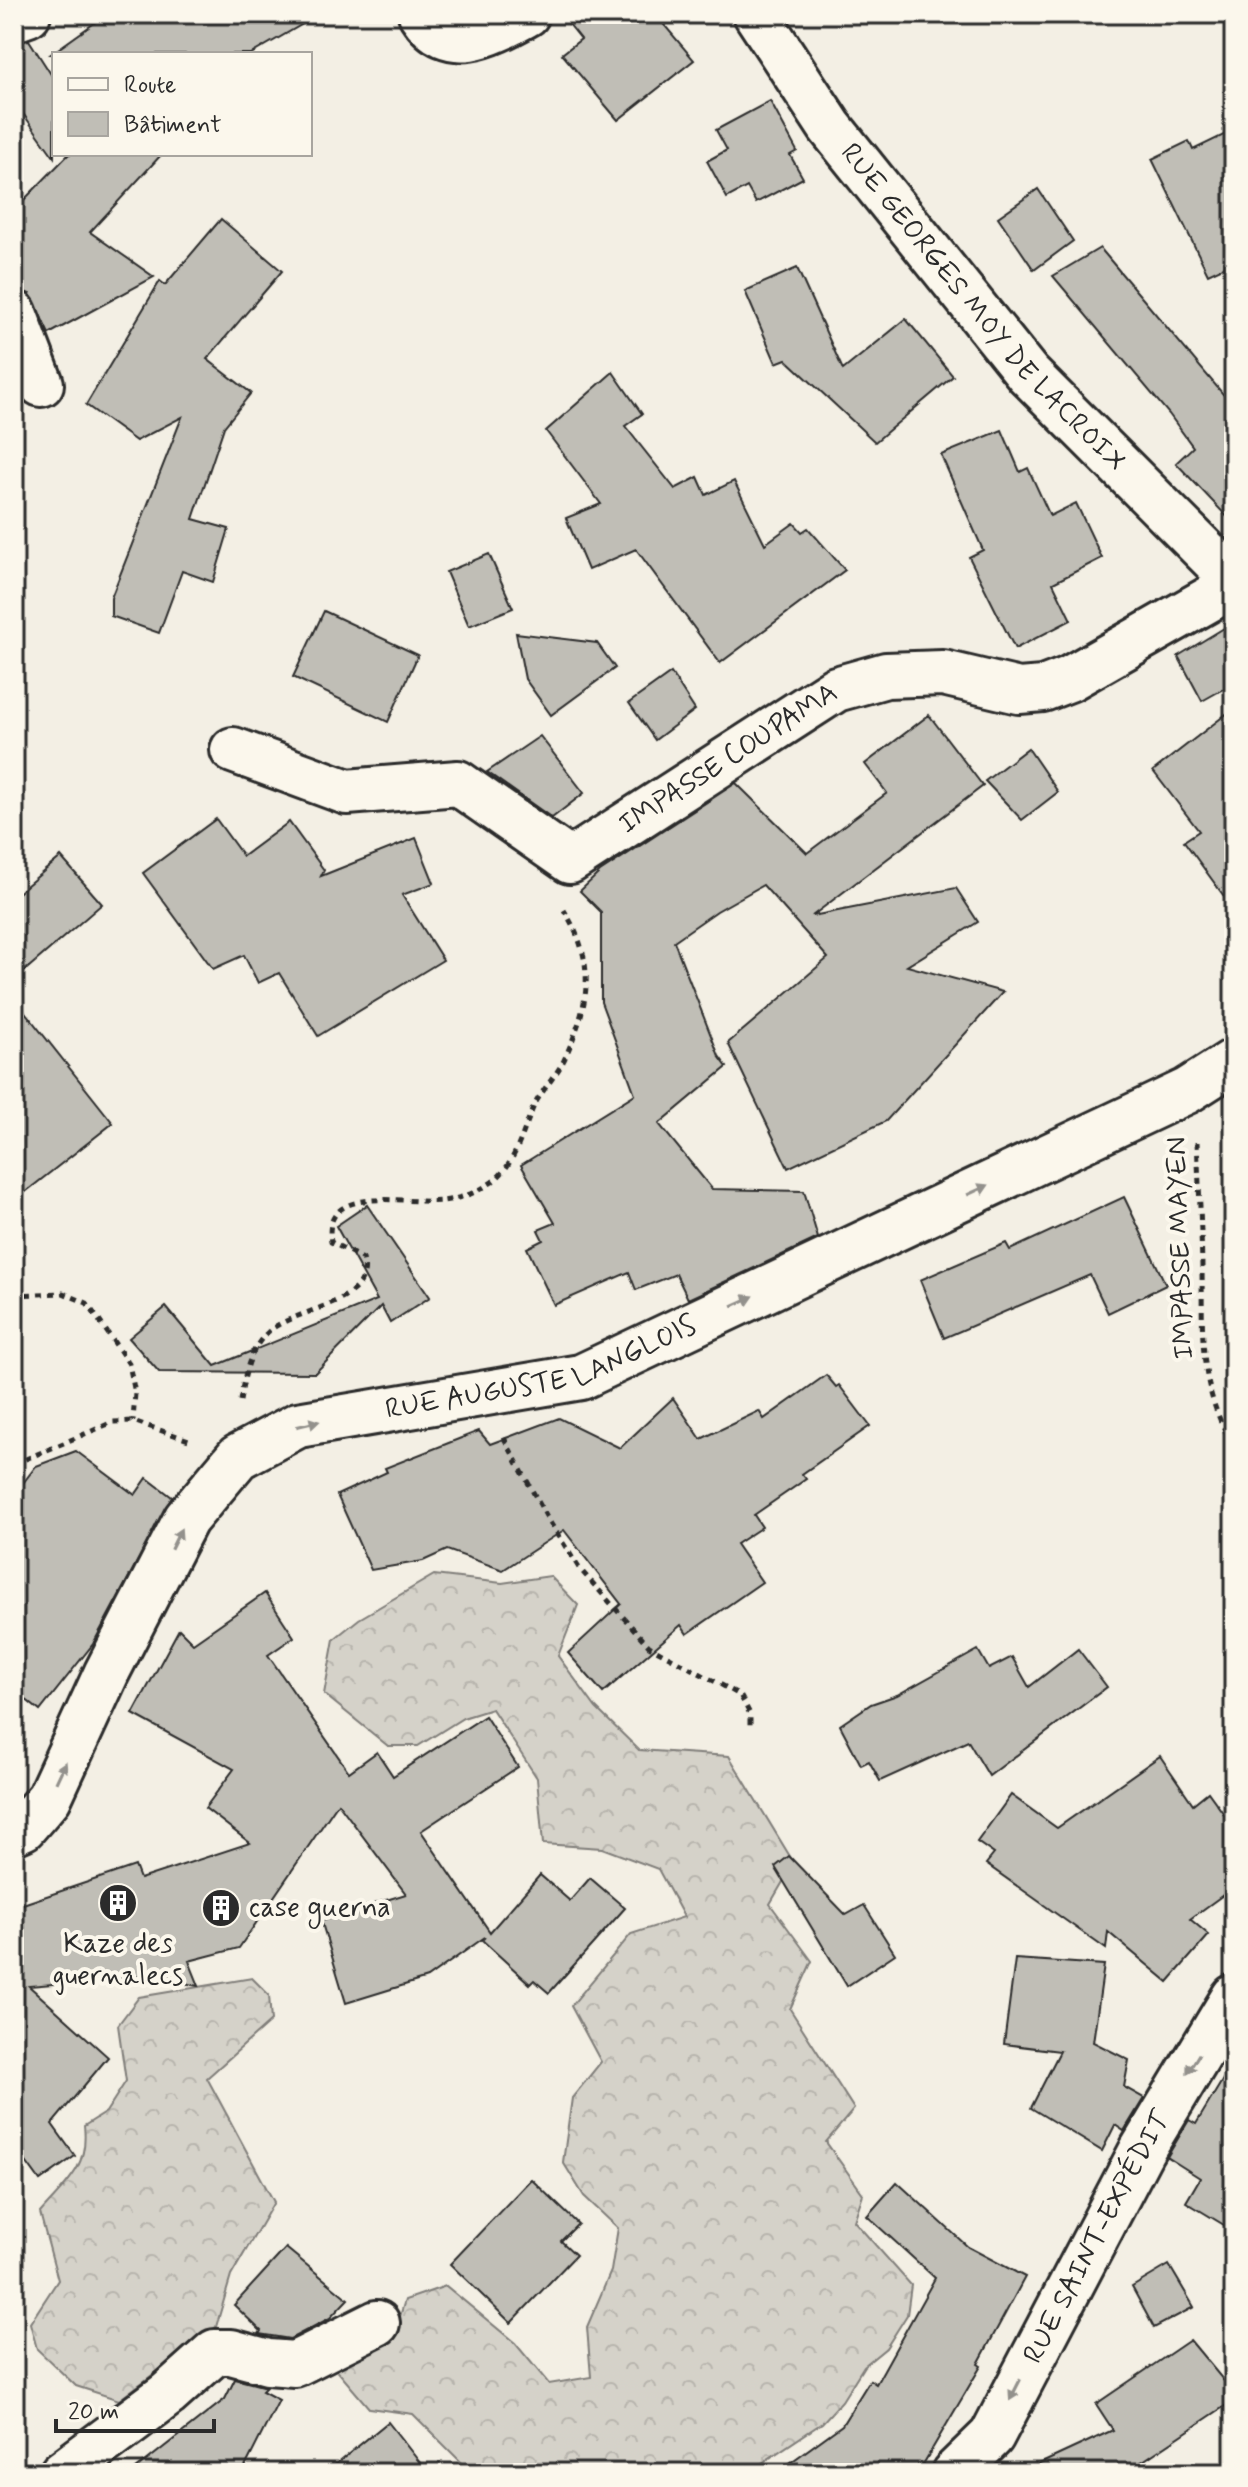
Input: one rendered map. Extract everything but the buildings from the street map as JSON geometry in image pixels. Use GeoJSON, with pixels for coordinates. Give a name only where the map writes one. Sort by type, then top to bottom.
{"type":"FeatureCollection","features":[{"type":"Feature","properties":{"kind":"street"},"geometry":{"type":"LineString","coordinates":[[14,19],[28,14]]}},
{"type":"Feature","properties":{"kind":"street"},"geometry":{"type":"LineString","coordinates":[[421,14],[439,33],[473,39],[488,36],[527,14]]}},
{"type":"Feature","properties":{"kind":"street","name":"RUE GEORGES MOY DE LACROIX"},"geometry":{"type":"LineString","coordinates":[[756,14],[830,127],[1028,374],[1234,582]]}},
{"type":"Feature","properties":{"kind":"street"},"geometry":{"type":"LineString","coordinates":[[14,313],[41,384]]}},
{"type":"Feature","properties":{"kind":"street","name":"IMPASSE COUPAMA"},"geometry":{"type":"LineString","coordinates":[[570,861],[836,689],[886,675],[943,673],[999,688],[1043,689],[1069,679],[1234,582]]}},
{"type":"Feature","properties":{"kind":"street"},"geometry":{"type":"LineString","coordinates":[[233,750],[347,792],[458,783],[570,861]]}},
{"type":"Feature","properties":{"kind":"street","name":"RUE AUGUSTE LANGLOIS"},"geometry":{"type":"LineString","coordinates":[[14,1832],[23,1828],[49,1798],[107,1672],[186,1519],[240,1455],[298,1425],[581,1377],[1187,1091],[1234,1061]]}},
{"type":"Feature","properties":{"kind":"street","name":"RUE SAINT-EXPÉDIT"},"geometry":{"type":"LineString","coordinates":[[954,2473],[992,2436],[1142,2150],[1234,1997]]}},
{"type":"Feature","properties":{"kind":"street"},"geometry":{"type":"LineString","coordinates":[[62,2473],[168,2394],[215,2352],[295,2364],[377,2323]]}},
{"type":"Feature","properties":{"kind":"path"},"geometry":{"type":"LineString","coordinates":[[14,1464],[113,1422],[133,1421],[240,1455],[238,1413],[243,1379],[256,1346],[268,1331],[286,1320],[351,1293],[366,1274],[363,1259],[331,1242],[330,1224],[336,1214],[369,1200],[443,1201],[469,1195],[492,1183],[508,1165],[535,1104],[563,1061],[581,1013],[588,967],[582,938],[563,908],[559,894],[563,870],[570,861]]}},
{"type":"Feature","properties":{"kind":"path","name":"IMPASSE MAYEN"},"geometry":{"type":"LineString","coordinates":[[1187,1091],[1195,1118],[1201,1217],[1201,1342],[1210,1395],[1220,1423],[1234,1446]]}},
{"type":"Feature","properties":{"kind":"path"},"geometry":{"type":"LineString","coordinates":[[14,1295],[63,1293],[87,1303],[129,1364],[135,1393],[133,1421]]}},
{"type":"Feature","properties":{"kind":"path"},"geometry":{"type":"LineString","coordinates":[[486,1392],[497,1425],[546,1516],[579,1568],[649,1646],[740,1695],[750,1714],[750,1727]]}},
{"type":"Feature","properties":{"kind":"green space"},"geometry":{"type":"Polygon","coordinates":[[[434,1575],[502,1583],[550,1576],[578,1605],[558,1656],[596,1708],[639,1750],[729,1756],[794,1863],[770,1904],[812,1961],[790,2009],[854,2109],[826,2142],[863,2194],[854,2221],[911,2285],[907,2315],[886,2348],[864,2366],[842,2401],[822,2423],[747,2473],[472,2473],[413,2414],[369,2408],[334,2367],[398,2323],[405,2300],[446,2286],[515,2343],[549,2384],[591,2377],[587,2327],[611,2271],[618,2228],[584,2196],[563,2162],[572,2098],[601,2062],[571,2006],[631,1934],[684,1917],[658,1869],[602,1848],[543,1844],[537,1778],[492,1709],[463,1718],[418,1746],[388,1746],[324,1694],[334,1639],[359,1619],[434,1575]]]}},
{"type":"Feature","properties":{"kind":"green space"},"geometry":{"type":"Polygon","coordinates":[[[252,1978],[269,1995],[271,2021],[207,2078],[274,2202],[231,2276],[216,2327],[119,2400],[76,2386],[37,2349],[30,2323],[58,2280],[40,2213],[74,2174],[83,2153],[84,2126],[106,2112],[126,2081],[118,2025],[139,1997],[252,1978]]]}},
{"type":"Feature","properties":{"kind":"place","name":"Kaze des guernalecs"},"geometry":{"type":"Point","coordinates":[118,1903]}},
{"type":"Feature","properties":{"kind":"place","name":"case guerna"},"geometry":{"type":"Point","coordinates":[221,1908]}}]}
